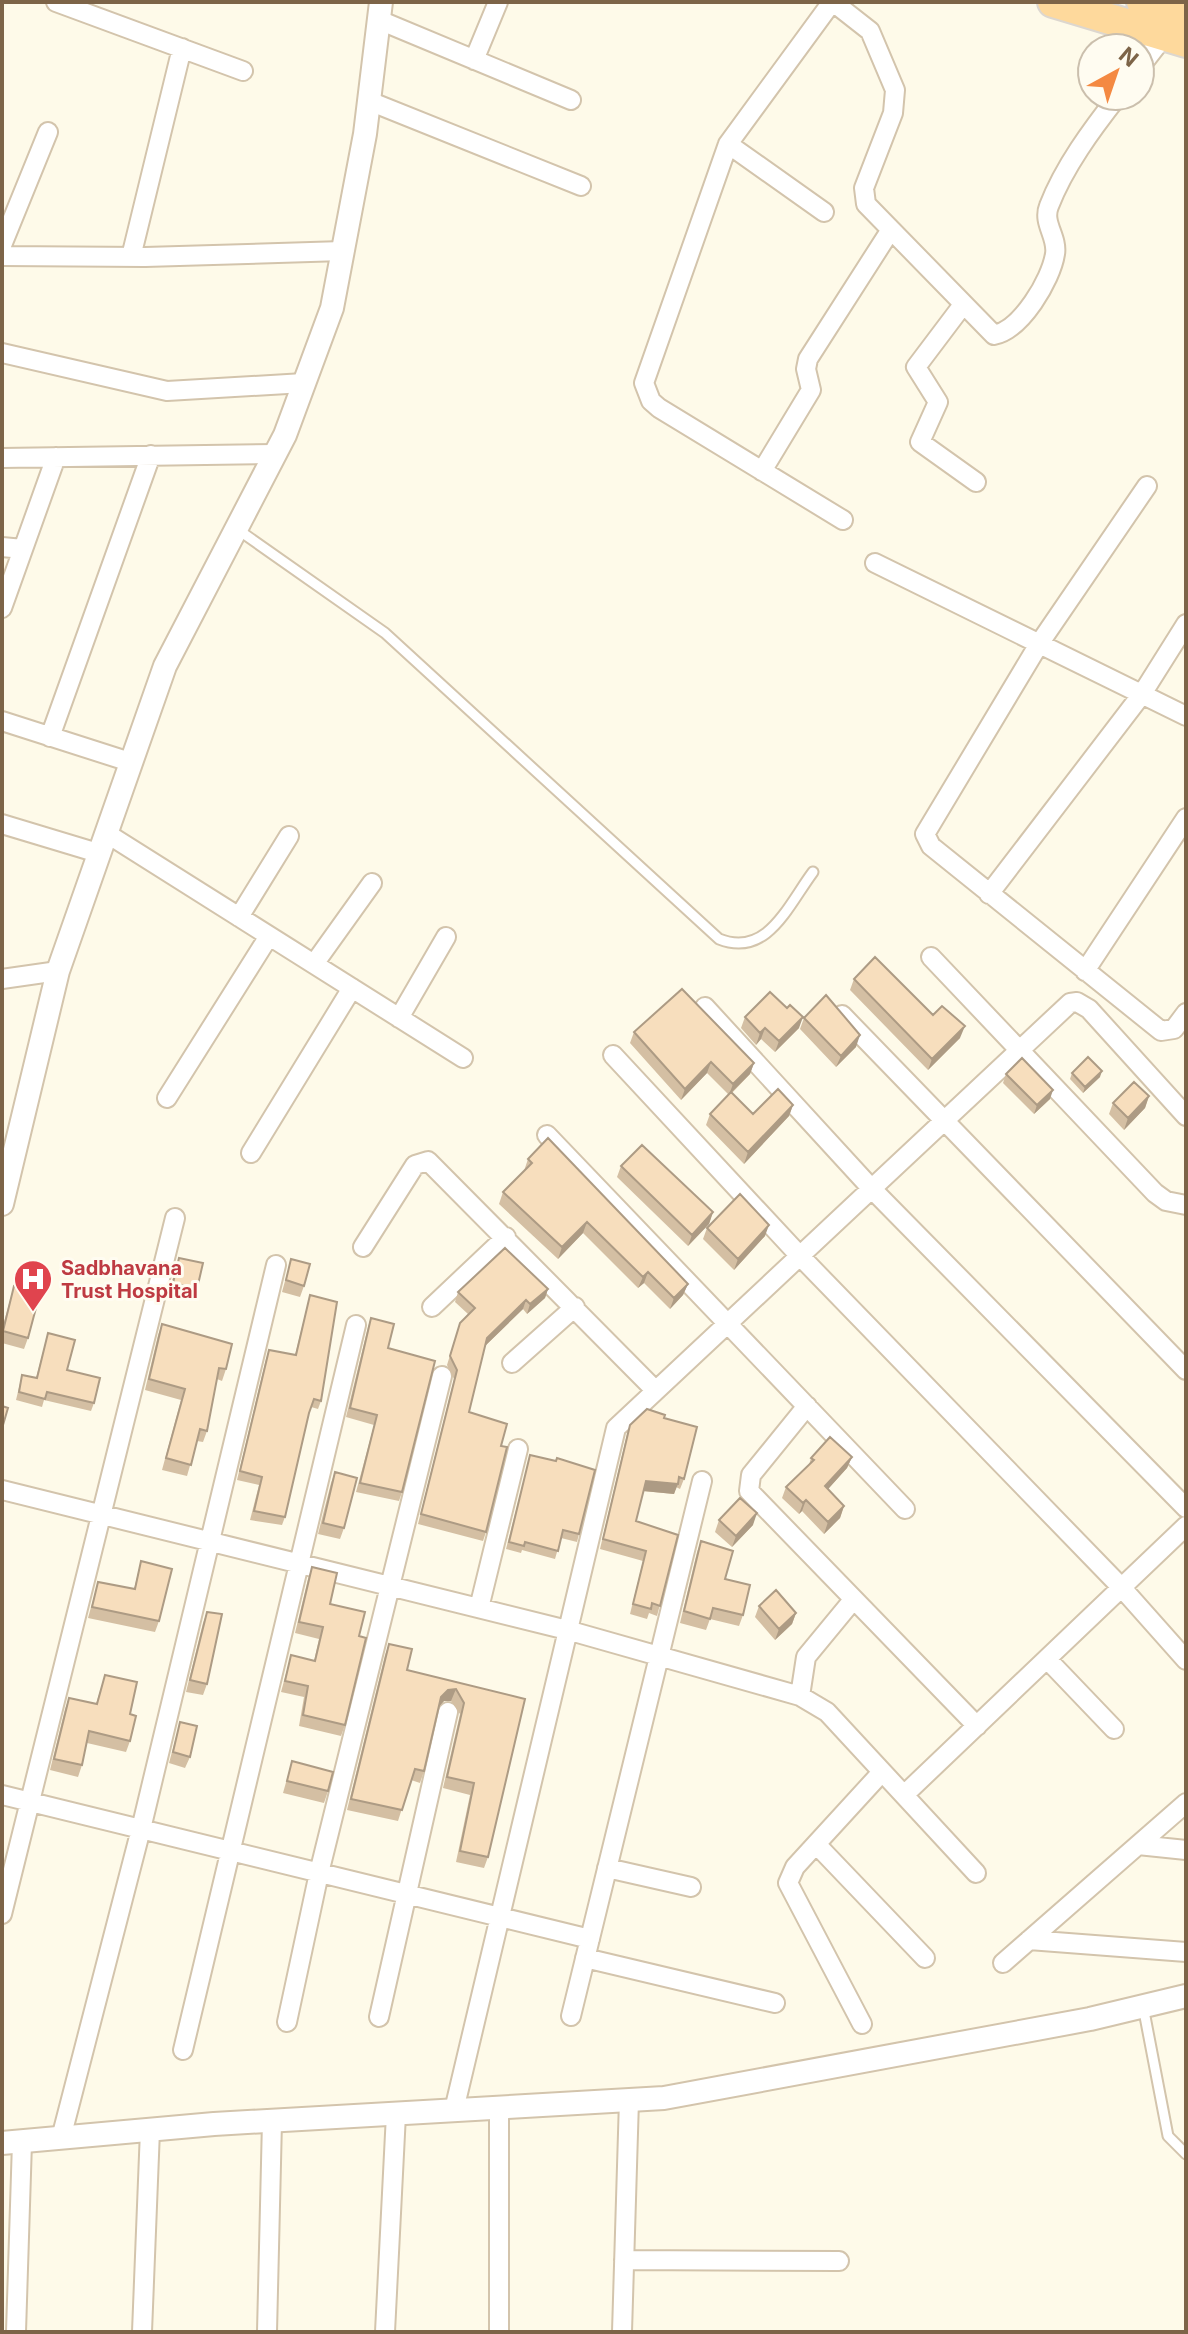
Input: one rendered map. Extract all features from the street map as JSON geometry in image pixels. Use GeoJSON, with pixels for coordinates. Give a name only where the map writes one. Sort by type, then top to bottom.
{"type":"FeatureCollection","features":[{"type":"Feature","properties":{"kind":"highway"},"geometry":{"type":"LineString","coordinates":[[1053,2],[1179,31]]}},
{"type":"Feature","properties":{"kind":"highway"},"geometry":{"type":"LineString","coordinates":[[1142,2],[1179,31]]}},
{"type":"Feature","properties":{"kind":"street"},"geometry":{"type":"LineString","coordinates":[[56,2],[243,71]]}},
{"type":"Feature","properties":{"kind":"street"},"geometry":{"type":"LineString","coordinates":[[474,60],[498,2]]}},
{"type":"Feature","properties":{"kind":"street"},"geometry":{"type":"LineString","coordinates":[[843,520],[659,408],[651,401],[644,383],[728,144],[832,2],[870,31],[895,90],[893,113],[864,188],[866,204],[962,306],[994,335],[1007,330],[1034,303],[1055,256],[1047,220],[1050,204],[1093,128],[1106,112]]}},
{"type":"Feature","properties":{"kind":"street"},"geometry":{"type":"LineString","coordinates":[[2,1204],[58,971],[165,666],[276,454],[332,308],[369,101],[380,11],[474,60],[571,100]]}},
{"type":"Feature","properties":{"kind":"street"},"geometry":{"type":"LineString","coordinates":[[1156,52],[1179,31]]}},
{"type":"Feature","properties":{"kind":"street"},"geometry":{"type":"LineString","coordinates":[[131,257],[182,48]]}},
{"type":"Feature","properties":{"kind":"street"},"geometry":{"type":"LineString","coordinates":[[369,101],[581,186]]}},
{"type":"Feature","properties":{"kind":"street"},"geometry":{"type":"LineString","coordinates":[[2,245],[48,132]]}},
{"type":"Feature","properties":{"kind":"street"},"geometry":{"type":"LineString","coordinates":[[728,144],[824,212]]}},
{"type":"Feature","properties":{"kind":"street"},"geometry":{"type":"LineString","coordinates":[[762,471],[811,390],[806,369],[808,359],[890,231]]}},
{"type":"Feature","properties":{"kind":"street"},"geometry":{"type":"LineString","coordinates":[[2,256],[131,257],[343,251]]}},
{"type":"Feature","properties":{"kind":"street"},"geometry":{"type":"LineString","coordinates":[[962,306],[916,367],[938,402],[920,442],[976,482]]}},
{"type":"Feature","properties":{"kind":"street"},"geometry":{"type":"LineString","coordinates":[[2,353],[167,391],[304,383]]}},
{"type":"Feature","properties":{"kind":"street"},"geometry":{"type":"LineString","coordinates":[[2,458],[276,454]]}},
{"type":"Feature","properties":{"kind":"street"},"geometry":{"type":"LineString","coordinates":[[50,737],[151,455]]}},
{"type":"Feature","properties":{"kind":"street"},"geometry":{"type":"LineString","coordinates":[[2,608],[56,457]]}},
{"type":"Feature","properties":{"kind":"street"},"geometry":{"type":"LineString","coordinates":[[1147,486],[1039,644],[925,834],[931,846],[1161,1031],[1174,1029],[1186,1013]]}},
{"type":"Feature","properties":{"kind":"street"},"geometry":{"type":"LineString","coordinates":[[2,547],[23,549]]}},
{"type":"Feature","properties":{"kind":"street"},"geometry":{"type":"LineString","coordinates":[[875,563],[1186,716]]}},
{"type":"Feature","properties":{"kind":"street"},"geometry":{"type":"LineString","coordinates":[[989,894],[1142,694],[1186,624]]}},
{"type":"Feature","properties":{"kind":"street"},"geometry":{"type":"LineString","coordinates":[[2,721],[130,762]]}},
{"type":"Feature","properties":{"kind":"street"},"geometry":{"type":"LineString","coordinates":[[2,824],[102,843],[239,917],[463,1058]]}},
{"type":"Feature","properties":{"kind":"street"},"geometry":{"type":"LineString","coordinates":[[1085,971],[1183,830]]}},
{"type":"Feature","properties":{"kind":"street"},"geometry":{"type":"LineString","coordinates":[[239,917],[289,836]]}},
{"type":"Feature","properties":{"kind":"street"},"geometry":{"type":"LineString","coordinates":[[314,964],[372,883]]}},
{"type":"Feature","properties":{"kind":"street"},"geometry":{"type":"LineString","coordinates":[[167,1098],[269,936]]}},
{"type":"Feature","properties":{"kind":"street"},"geometry":{"type":"LineString","coordinates":[[399,1018],[446,937]]}},
{"type":"Feature","properties":{"kind":"street"},"geometry":{"type":"LineString","coordinates":[[931,957],[1155,1193],[1166,1201],[1186,1205]]}},
{"type":"Feature","properties":{"kind":"street"},"geometry":{"type":"LineString","coordinates":[[2,979],[58,971]]}},
{"type":"Feature","properties":{"kind":"street"},"geometry":{"type":"LineString","coordinates":[[251,1153],[352,988]]}},
{"type":"Feature","properties":{"kind":"street"},"geometry":{"type":"LineString","coordinates":[[454,2110],[611,1442],[626,1415],[1070,1003],[1077,1002],[1089,1009],[1186,1116]]}},
{"type":"Feature","properties":{"kind":"street"},"geometry":{"type":"LineString","coordinates":[[705,1007],[871,1188],[1186,1508]]}},
{"type":"Feature","properties":{"kind":"street"},"geometry":{"type":"LineString","coordinates":[[842,1015],[1186,1370]]}},
{"type":"Feature","properties":{"kind":"street"},"geometry":{"type":"LineString","coordinates":[[613,1055],[799,1255],[1122,1588],[1186,1660]]}},
{"type":"Feature","properties":{"kind":"street"},"geometry":{"type":"LineString","coordinates":[[547,1135],[905,1509]]}},
{"type":"Feature","properties":{"kind":"street"},"geometry":{"type":"LineString","coordinates":[[363,1247],[415,1165],[421,1161],[435,1164],[654,1389]]}},
{"type":"Feature","properties":{"kind":"street"},"geometry":{"type":"LineString","coordinates":[[2,1914],[175,1218]]}},
{"type":"Feature","properties":{"kind":"street"},"geometry":{"type":"LineString","coordinates":[[432,1307],[506,1237]]}},
{"type":"Feature","properties":{"kind":"street"},"geometry":{"type":"LineString","coordinates":[[61,2138],[141,1829],[276,1265]]}},
{"type":"Feature","properties":{"kind":"street"},"geometry":{"type":"LineString","coordinates":[[512,1363],[575,1307]]}},
{"type":"Feature","properties":{"kind":"street"},"geometry":{"type":"LineString","coordinates":[[183,2050],[356,1325]]}},
{"type":"Feature","properties":{"kind":"street"},"geometry":{"type":"LineString","coordinates":[[287,2022],[319,1873],[442,1376]]}},
{"type":"Feature","properties":{"kind":"street"},"geometry":{"type":"LineString","coordinates":[[807,1406],[751,1475],[749,1491],[977,1726]]}},
{"type":"Feature","properties":{"kind":"street"},"geometry":{"type":"LineString","coordinates":[[479,1608],[518,1449]]}},
{"type":"Feature","properties":{"kind":"street"},"geometry":{"type":"LineString","coordinates":[[571,2016],[702,1481]]}},
{"type":"Feature","properties":{"kind":"street"},"geometry":{"type":"LineString","coordinates":[[2,1490],[567,1630],[800,1696],[827,1712],[976,1873]]}},
{"type":"Feature","properties":{"kind":"street"},"geometry":{"type":"LineString","coordinates":[[904,1795],[1186,1526]]}},
{"type":"Feature","properties":{"kind":"street"},"geometry":{"type":"LineString","coordinates":[[800,1696],[806,1657],[853,1600]]}},
{"type":"Feature","properties":{"kind":"street"},"geometry":{"type":"LineString","coordinates":[[1047,1659],[1114,1729]]}},
{"type":"Feature","properties":{"kind":"street"},"geometry":{"type":"LineString","coordinates":[[379,2017],[448,1712]]}},
{"type":"Feature","properties":{"kind":"street"},"geometry":{"type":"LineString","coordinates":[[862,2024],[789,1892],[790,1874],[882,1772]]}},
{"type":"Feature","properties":{"kind":"street"},"geometry":{"type":"LineString","coordinates":[[2,1795],[590,1939]]}},
{"type":"Feature","properties":{"kind":"street"},"geometry":{"type":"LineString","coordinates":[[1003,1963],[1186,1803]]}},
{"type":"Feature","properties":{"kind":"street"},"geometry":{"type":"LineString","coordinates":[[816,1844],[925,1958]]}},
{"type":"Feature","properties":{"kind":"street"},"geometry":{"type":"LineString","coordinates":[[1138,1845],[1186,1850]]}},
{"type":"Feature","properties":{"kind":"street"},"geometry":{"type":"LineString","coordinates":[[607,1868],[691,1887]]}},
{"type":"Feature","properties":{"kind":"street"},"geometry":{"type":"LineString","coordinates":[[1029,1940],[1186,1952]]}},
{"type":"Feature","properties":{"kind":"street"},"geometry":{"type":"LineString","coordinates":[[585,1958],[775,2003]]}},
{"type":"Feature","properties":{"kind":"street"},"geometry":{"type":"LineString","coordinates":[[16,2332],[12,2142],[272,2121],[664,2098],[1186,1996]]}},
{"type":"Feature","properties":{"kind":"street"},"geometry":{"type":"LineString","coordinates":[[622,2332],[629,2100]]}},
{"type":"Feature","properties":{"kind":"street"},"geometry":{"type":"LineString","coordinates":[[499,2108],[499,2332]]}},
{"type":"Feature","properties":{"kind":"street"},"geometry":{"type":"LineString","coordinates":[[385,2332],[396,2114]]}},
{"type":"Feature","properties":{"kind":"street"},"geometry":{"type":"LineString","coordinates":[[267,2332],[272,2121]]}},
{"type":"Feature","properties":{"kind":"street"},"geometry":{"type":"LineString","coordinates":[[142,2332],[150,2130]]}},
{"type":"Feature","properties":{"kind":"street"},"geometry":{"type":"LineString","coordinates":[[624,2260],[839,2261]]}},
{"type":"Feature","properties":{"kind":"lane"},"geometry":{"type":"LineString","coordinates":[[237,529],[385,633],[719,939],[736,946],[753,944],[768,932],[813,872]]}},
{"type":"Feature","properties":{"kind":"lane"},"geometry":{"type":"LineString","coordinates":[[1143,2006],[1168,2136],[1186,2154]]}},
{"type":"Feature","properties":{"kind":"building"},"geometry":{"type":"Polygon","coordinates":[[[875,957],[933,1015],[942,1006],[965,1026],[932,1059],[854,979],[875,957]]]}},
{"type":"Feature","properties":{"kind":"building"},"geometry":{"type":"Polygon","coordinates":[[[682,989],[754,1063],[733,1084],[711,1062],[685,1089],[634,1032],[682,989]]]}},
{"type":"Feature","properties":{"kind":"building"},"geometry":{"type":"Polygon","coordinates":[[[770,992],[787,1008],[790,1005],[803,1017],[779,1041],[765,1028],[760,1033],[745,1017],[770,992]]]}},
{"type":"Feature","properties":{"kind":"building"},"geometry":{"type":"Polygon","coordinates":[[[826,995],[860,1035],[841,1056],[804,1018],[826,995]]]}},
{"type":"Feature","properties":{"kind":"building"},"geometry":{"type":"Polygon","coordinates":[[[1088,1057],[1102,1071],[1085,1087],[1072,1073],[1088,1057]]]}},
{"type":"Feature","properties":{"kind":"building"},"geometry":{"type":"Polygon","coordinates":[[[1022,1058],[1053,1090],[1037,1105],[1006,1074],[1022,1058]]]}},
{"type":"Feature","properties":{"kind":"building"},"geometry":{"type":"Polygon","coordinates":[[[1134,1082],[1149,1096],[1128,1118],[1113,1103],[1134,1082]]]}},
{"type":"Feature","properties":{"kind":"building"},"geometry":{"type":"Polygon","coordinates":[[[778,1089],[793,1105],[748,1152],[710,1114],[731,1092],[753,1114],[778,1089]]]}},
{"type":"Feature","properties":{"kind":"building"},"geometry":{"type":"Polygon","coordinates":[[[548,1138],[688,1284],[674,1298],[648,1272],[643,1277],[587,1222],[562,1247],[503,1192],[532,1163],[528,1159],[548,1138]]]}},
{"type":"Feature","properties":{"kind":"building"},"geometry":{"type":"Polygon","coordinates":[[[642,1145],[713,1212],[692,1235],[621,1166],[642,1145]]]}},
{"type":"Feature","properties":{"kind":"building"},"geometry":{"type":"Polygon","coordinates":[[[740,1194],[769,1225],[738,1259],[707,1228],[740,1194]]]}},
{"type":"Feature","properties":{"kind":"building"},"geometry":{"type":"Polygon","coordinates":[[[505,1248],[548,1289],[530,1304],[526,1300],[487,1338],[469,1412],[507,1424],[501,1446],[507,1447],[486,1532],[421,1514],[457,1370],[450,1356],[460,1323],[475,1308],[458,1292],[505,1248]]]}},
{"type":"Feature","properties":{"kind":"building"},"geometry":{"type":"Polygon","coordinates":[[[179,1258],[203,1263],[197,1289],[173,1283],[179,1258]]]}},
{"type":"Feature","properties":{"kind":"building"},"geometry":{"type":"Polygon","coordinates":[[[291,1259],[310,1264],[304,1286],[286,1280],[291,1259]]]}},
{"type":"Feature","properties":{"kind":"building"},"geometry":{"type":"Polygon","coordinates":[[[14,1286],[40,1293],[28,1338],[3,1331],[14,1286]]]}},
{"type":"Feature","properties":{"kind":"building"},"geometry":{"type":"Polygon","coordinates":[[[310,1295],[337,1302],[321,1401],[314,1399],[309,1413],[285,1517],[254,1511],[262,1477],[240,1471],[269,1350],[296,1355],[310,1295]]]}},
{"type":"Feature","properties":{"kind":"building"},"geometry":{"type":"Polygon","coordinates":[[[371,1318],[394,1324],[388,1348],[435,1361],[402,1492],[360,1483],[377,1415],[350,1408],[371,1318]]]}},
{"type":"Feature","properties":{"kind":"building"},"geometry":{"type":"Polygon","coordinates":[[[162,1324],[232,1344],[226,1369],[219,1368],[207,1431],[200,1429],[191,1465],[166,1458],[185,1389],[149,1379],[162,1324]]]}},
{"type":"Feature","properties":{"kind":"building"},"geometry":{"type":"Polygon","coordinates":[[[48,1333],[75,1340],[67,1370],[100,1378],[94,1403],[47,1392],[45,1399],[19,1392],[22,1375],[37,1378],[48,1333]]]}},
{"type":"Feature","properties":{"kind":"building"},"geometry":{"type":"Polygon","coordinates":[[[2,1406],[8,1408],[3,1425],[2,1425],[2,1406]]]}},
{"type":"Feature","properties":{"kind":"building"},"geometry":{"type":"Polygon","coordinates":[[[647,1409],[665,1415],[664,1418],[697,1427],[684,1479],[679,1477],[678,1484],[646,1481],[636,1521],[678,1535],[660,1606],[652,1603],[651,1609],[633,1604],[646,1551],[603,1539],[630,1425],[647,1409]]]}},
{"type":"Feature","properties":{"kind":"building"},"geometry":{"type":"Polygon","coordinates":[[[830,1437],[852,1457],[825,1486],[844,1506],[828,1522],[806,1500],[803,1503],[786,1487],[814,1460],[811,1458],[830,1437]]]}},
{"type":"Feature","properties":{"kind":"building"},"geometry":{"type":"Polygon","coordinates":[[[530,1455],[556,1461],[557,1458],[595,1470],[579,1534],[563,1530],[558,1551],[525,1542],[524,1546],[509,1542],[530,1455]]]}},
{"type":"Feature","properties":{"kind":"building"},"geometry":{"type":"Polygon","coordinates":[[[335,1472],[357,1478],[344,1528],[323,1523],[335,1472]]]}},
{"type":"Feature","properties":{"kind":"building"},"geometry":{"type":"Polygon","coordinates":[[[740,1498],[757,1513],[736,1536],[719,1520],[740,1498]]]}},
{"type":"Feature","properties":{"kind":"building"},"geometry":{"type":"Polygon","coordinates":[[[701,1541],[733,1551],[725,1579],[750,1585],[743,1615],[713,1608],[710,1619],[684,1611],[701,1541]]]}},
{"type":"Feature","properties":{"kind":"building"},"geometry":{"type":"Polygon","coordinates":[[[141,1561],[172,1569],[159,1621],[92,1607],[98,1582],[135,1589],[141,1561]]]}},
{"type":"Feature","properties":{"kind":"building"},"geometry":{"type":"Polygon","coordinates":[[[312,1567],[337,1573],[330,1604],[365,1612],[359,1636],[366,1638],[345,1725],[303,1715],[308,1686],[285,1681],[291,1655],[315,1661],[323,1627],[299,1622],[312,1567]]]}},
{"type":"Feature","properties":{"kind":"building"},"geometry":{"type":"Polygon","coordinates":[[[776,1590],[796,1613],[779,1629],[759,1606],[776,1590]]]}},
{"type":"Feature","properties":{"kind":"building"},"geometry":{"type":"Polygon","coordinates":[[[207,1612],[222,1614],[207,1684],[190,1680],[207,1612]]]}},
{"type":"Feature","properties":{"kind":"building"},"geometry":{"type":"Polygon","coordinates":[[[389,1644],[412,1649],[407,1670],[525,1699],[488,1857],[460,1851],[474,1783],[447,1777],[464,1703],[456,1689],[448,1690],[441,1697],[424,1771],[415,1769],[402,1810],[351,1799],[389,1644]]]}},
{"type":"Feature","properties":{"kind":"building"},"geometry":{"type":"Polygon","coordinates":[[[105,1675],[137,1682],[130,1714],[136,1716],[130,1741],[89,1731],[82,1765],[54,1759],[69,1698],[97,1704],[105,1675]]]}},
{"type":"Feature","properties":{"kind":"building"},"geometry":{"type":"Polygon","coordinates":[[[180,1722],[197,1726],[190,1757],[173,1752],[180,1722]]]}},
{"type":"Feature","properties":{"kind":"building"},"geometry":{"type":"Polygon","coordinates":[[[292,1761],[333,1772],[328,1791],[287,1781],[292,1761]]]}},
{"type":"Feature","properties":{"kind":"place","name":"Sadbhavana Trust Hospital"},"geometry":{"type":"Point","coordinates":[33,1313]}}]}
